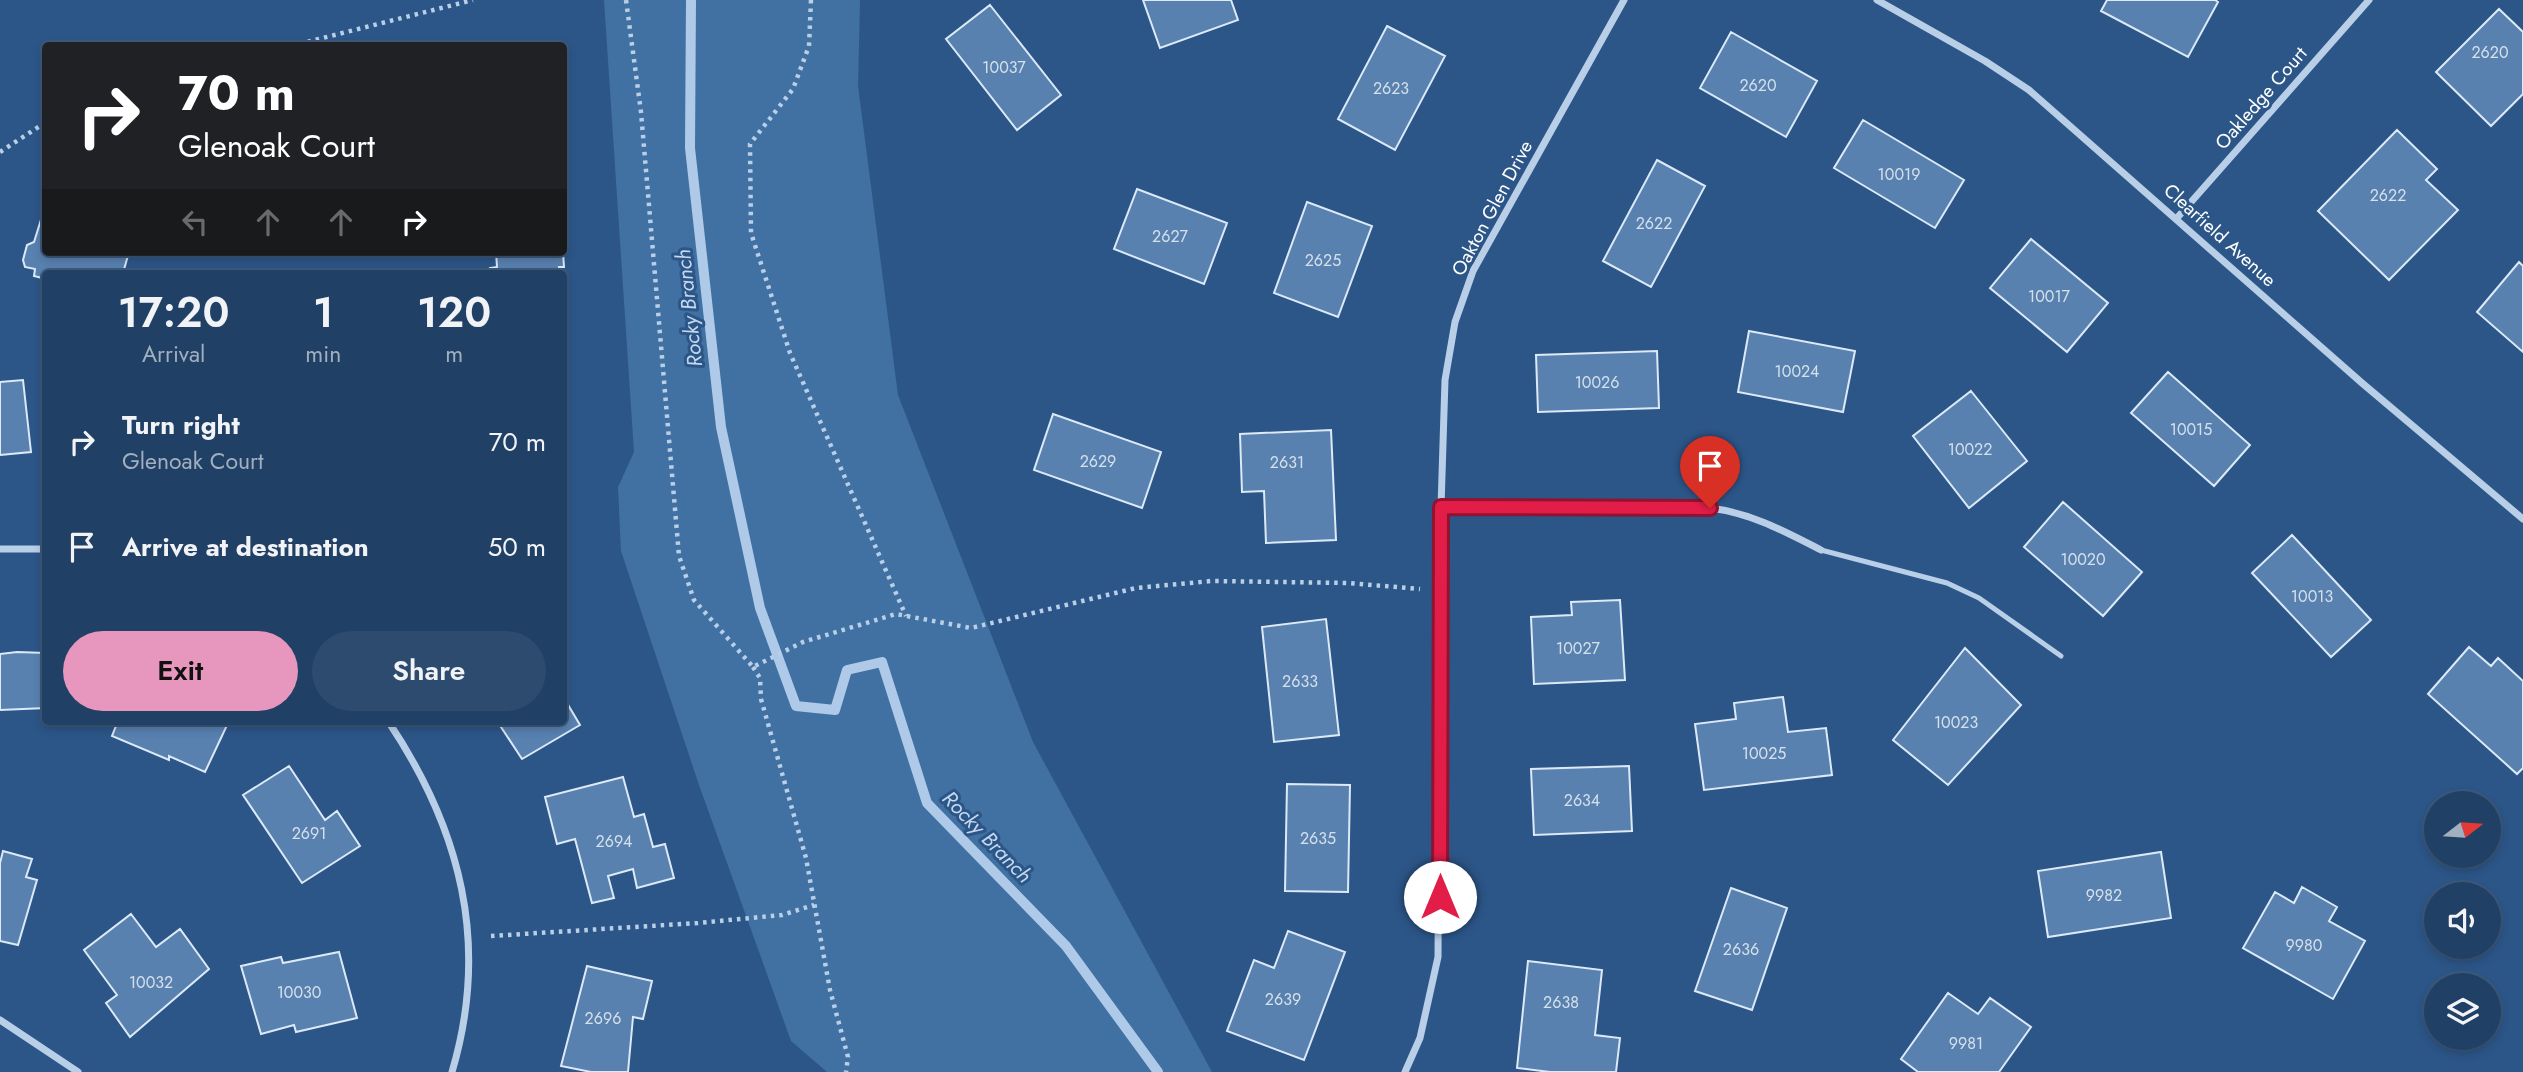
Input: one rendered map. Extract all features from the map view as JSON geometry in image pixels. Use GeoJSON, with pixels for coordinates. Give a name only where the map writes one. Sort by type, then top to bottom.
{"type":"FeatureCollection","features":[{"type":"Feature","properties":{"kind":"street","name":"Oakton Glen Drive"},"geometry":{"type":"LineString","coordinates":[[1405,1072],[1423,1027],[1438,957],[1441,507],[1445,380],[1455,322],[1473,271],[1624,0]]}},
{"type":"Feature","properties":{"kind":"street","name":"Clearfield Avenue"},"geometry":{"type":"LineString","coordinates":[[1877,0],[1985,61],[2029,90],[2362,383],[2523,519]]}},
{"type":"Feature","properties":{"kind":"street","name":"Oakledge Court"},"geometry":{"type":"LineString","coordinates":[[2177,218],[2369,0]]}},
{"type":"Feature","properties":{"kind":"street"},"geometry":{"type":"LineString","coordinates":[[1441,507],[1731,510],[1766,522],[1821,550]]}},
{"type":"Feature","properties":{"kind":"street"},"geometry":{"type":"LineString","coordinates":[[0,549],[42,549]]}},
{"type":"Feature","properties":{"kind":"street"},"geometry":{"type":"LineString","coordinates":[[391,725],[417,765],[441,814],[458,866],[469,937],[469,987],[461,1040],[452,1072]]}},
{"type":"Feature","properties":{"kind":"street"},"geometry":{"type":"LineString","coordinates":[[0,1020],[78,1072]]}},
{"type":"Feature","properties":{"kind":"lane"},"geometry":{"type":"LineString","coordinates":[[1821,550],[1947,583],[1979,598],[2061,656]]}},
{"type":"Feature","properties":{"kind":"path"},"geometry":{"type":"LineString","coordinates":[[307,42],[473,0]]}},
{"type":"Feature","properties":{"kind":"path"},"geometry":{"type":"LineString","coordinates":[[626,0],[644,137],[679,556],[694,600],[754,666],[760,677],[761,699],[806,858],[830,990],[848,1057],[846,1072]]}},
{"type":"Feature","properties":{"kind":"path"},"geometry":{"type":"LineString","coordinates":[[811,0],[809,46],[793,89],[750,144],[751,233],[790,353],[906,616]]}},
{"type":"Feature","properties":{"kind":"path"},"geometry":{"type":"LineString","coordinates":[[0,152],[42,124]]}},
{"type":"Feature","properties":{"kind":"path"},"geometry":{"type":"LineString","coordinates":[[754,666],[803,642],[896,614],[971,628],[1136,588],[1211,581],[1348,583],[1440,591]]}},
{"type":"Feature","properties":{"kind":"path"},"geometry":{"type":"LineString","coordinates":[[469,937],[698,923],[782,915],[814,905]]}},
{"type":"Feature","properties":{"kind":"shaded area"},"geometry":{"type":"Polygon","coordinates":[[[604,0],[860,0],[858,86],[898,395],[1033,742],[1212,1072],[827,1072],[791,1041],[699,785],[621,551],[618,487],[634,452],[604,0]]]}},
{"type":"Feature","properties":{"kind":"building"},"geometry":{"type":"Polygon","coordinates":[[[1143,0],[1231,0],[1238,20],[1160,48],[1143,0]]]}},
{"type":"Feature","properties":{"kind":"building"},"geometry":{"type":"Polygon","coordinates":[[[2107,0],[2218,2],[2188,57],[2101,11],[2107,0]]]}},
{"type":"Feature","properties":{"kind":"building"},"geometry":{"type":"Polygon","coordinates":[[[990,5],[1061,95],[1017,130],[946,39],[990,5]]]}},
{"type":"Feature","properties":{"kind":"building"},"geometry":{"type":"Polygon","coordinates":[[[2499,9],[2523,32],[2523,94],[2491,126],[2436,72],[2499,9]]]}},
{"type":"Feature","properties":{"kind":"building"},"geometry":{"type":"Polygon","coordinates":[[[1387,26],[1445,56],[1395,150],[1338,119],[1387,26]]]}},
{"type":"Feature","properties":{"kind":"building"},"geometry":{"type":"Polygon","coordinates":[[[1731,32],[1817,81],[1786,137],[1700,88],[1731,32]]]}},
{"type":"Feature","properties":{"kind":"building"},"geometry":{"type":"Polygon","coordinates":[[[1863,120],[1964,180],[1935,228],[1834,168],[1863,120]]]}},
{"type":"Feature","properties":{"kind":"building"},"geometry":{"type":"Polygon","coordinates":[[[2397,130],[2437,169],[2426,180],[2458,210],[2389,280],[2318,211],[2397,130]]]}},
{"type":"Feature","properties":{"kind":"building"},"geometry":{"type":"Polygon","coordinates":[[[1657,160],[1705,186],[1651,287],[1603,261],[1657,160]]]}},
{"type":"Feature","properties":{"kind":"building"},"geometry":{"type":"Polygon","coordinates":[[[1137,189],[1227,223],[1204,284],[1114,249],[1137,189]]]}},
{"type":"Feature","properties":{"kind":"building"},"geometry":{"type":"Polygon","coordinates":[[[1307,202],[1372,226],[1338,317],[1274,293],[1307,202]]]}},
{"type":"Feature","properties":{"kind":"building"},"geometry":{"type":"Polygon","coordinates":[[[42,216],[42,256],[128,256],[124,270],[42,270],[42,278],[34,276],[35,269],[25,267],[23,260],[27,245],[34,242],[42,216]]]}},
{"type":"Feature","properties":{"kind":"building"},"geometry":{"type":"Polygon","coordinates":[[[2031,239],[2108,303],[2067,352],[1990,288],[2031,239]]]}},
{"type":"Feature","properties":{"kind":"building"},"geometry":{"type":"Polygon","coordinates":[[[496,256],[563,256],[564,267],[559,267],[560,270],[490,270],[497,267],[496,256]]]}},
{"type":"Feature","properties":{"kind":"building"},"geometry":{"type":"Polygon","coordinates":[[[2519,262],[2523,266],[2523,352],[2477,312],[2519,262]]]}},
{"type":"Feature","properties":{"kind":"building"},"geometry":{"type":"Polygon","coordinates":[[[1749,331],[1855,351],[1843,412],[1738,392],[1749,331]]]}},
{"type":"Feature","properties":{"kind":"building"},"geometry":{"type":"Polygon","coordinates":[[[1657,351],[1659,408],[1538,412],[1536,355],[1657,351]]]}},
{"type":"Feature","properties":{"kind":"building"},"geometry":{"type":"Polygon","coordinates":[[[2168,372],[2250,445],[2214,486],[2131,413],[2168,372]]]}},
{"type":"Feature","properties":{"kind":"building"},"geometry":{"type":"Polygon","coordinates":[[[23,380],[31,452],[0,455],[0,382],[23,380]]]}},
{"type":"Feature","properties":{"kind":"building"},"geometry":{"type":"Polygon","coordinates":[[[1971,391],[2027,461],[1969,508],[1913,436],[1971,391]]]}},
{"type":"Feature","properties":{"kind":"building"},"geometry":{"type":"Polygon","coordinates":[[[1053,414],[1161,452],[1142,508],[1034,470],[1053,414]]]}},
{"type":"Feature","properties":{"kind":"building"},"geometry":{"type":"Polygon","coordinates":[[[1331,430],[1336,540],[1266,543],[1264,491],[1242,492],[1240,434],[1331,430]]]}},
{"type":"Feature","properties":{"kind":"building"},"geometry":{"type":"Polygon","coordinates":[[[2063,502],[2142,572],[2103,616],[2024,547],[2063,502]]]}},
{"type":"Feature","properties":{"kind":"building"},"geometry":{"type":"Polygon","coordinates":[[[2292,535],[2371,620],[2331,657],[2252,573],[2292,535]]]}},
{"type":"Feature","properties":{"kind":"building"},"geometry":{"type":"Polygon","coordinates":[[[1620,600],[1625,680],[1534,684],[1531,617],[1572,615],[1571,602],[1620,600]]]}},
{"type":"Feature","properties":{"kind":"building"},"geometry":{"type":"Polygon","coordinates":[[[1326,619],[1339,735],[1274,742],[1262,627],[1326,619]]]}},
{"type":"Feature","properties":{"kind":"building"},"geometry":{"type":"Polygon","coordinates":[[[2469,647],[2491,666],[2498,658],[2523,681],[2523,768],[2517,774],[2428,694],[2469,647]]]}},
{"type":"Feature","properties":{"kind":"building"},"geometry":{"type":"Polygon","coordinates":[[[1965,648],[2021,705],[1948,785],[1893,740],[1965,648]]]}},
{"type":"Feature","properties":{"kind":"building"},"geometry":{"type":"Polygon","coordinates":[[[42,653],[42,708],[0,710],[0,654],[42,653]]]}},
{"type":"Feature","properties":{"kind":"building"},"geometry":{"type":"Polygon","coordinates":[[[1783,697],[1788,732],[1826,728],[1832,775],[1704,790],[1695,724],[1736,719],[1734,703],[1783,697]]]}},
{"type":"Feature","properties":{"kind":"building"},"geometry":{"type":"Polygon","coordinates":[[[567,703],[580,725],[522,759],[500,725],[567,725],[567,703]]]}},
{"type":"Feature","properties":{"kind":"building"},"geometry":{"type":"Polygon","coordinates":[[[116,725],[227,725],[205,772],[112,736],[116,725]]]}},
{"type":"Feature","properties":{"kind":"building"},"geometry":{"type":"Polygon","coordinates":[[[289,766],[325,820],[337,811],[360,846],[302,883],[243,795],[289,766]]]}},
{"type":"Feature","properties":{"kind":"building"},"geometry":{"type":"Polygon","coordinates":[[[1629,766],[1632,831],[1534,835],[1531,769],[1629,766]]]}},
{"type":"Feature","properties":{"kind":"building"},"geometry":{"type":"Polygon","coordinates":[[[623,777],[634,817],[644,814],[653,847],[665,844],[674,878],[637,888],[633,869],[608,876],[614,898],[592,903],[575,839],[557,844],[545,797],[623,777]]]}},
{"type":"Feature","properties":{"kind":"building"},"geometry":{"type":"Polygon","coordinates":[[[1287,784],[1350,785],[1348,892],[1285,891],[1287,784]]]}},
{"type":"Feature","properties":{"kind":"building"},"geometry":{"type":"Polygon","coordinates":[[[3,851],[32,859],[26,877],[37,880],[18,945],[0,941],[0,863],[3,851]]]}},
{"type":"Feature","properties":{"kind":"building"},"geometry":{"type":"Polygon","coordinates":[[[2161,852],[2171,918],[2048,937],[2038,871],[2161,852]]]}},
{"type":"Feature","properties":{"kind":"building"},"geometry":{"type":"Polygon","coordinates":[[[2302,887],[2337,907],[2329,921],[2365,941],[2333,999],[2243,948],[2275,892],[2294,903],[2302,887]]]}},
{"type":"Feature","properties":{"kind":"building"},"geometry":{"type":"Polygon","coordinates":[[[1731,888],[1787,908],[1752,1010],[1695,991],[1731,888]]]}},
{"type":"Feature","properties":{"kind":"building"},"geometry":{"type":"Polygon","coordinates":[[[131,914],[156,947],[180,929],[209,969],[130,1037],[106,1003],[117,995],[84,950],[131,914]]]}},
{"type":"Feature","properties":{"kind":"building"},"geometry":{"type":"Polygon","coordinates":[[[1288,931],[1345,952],[1304,1060],[1227,1031],[1254,960],[1274,968],[1288,931]]]}},
{"type":"Feature","properties":{"kind":"building"},"geometry":{"type":"Polygon","coordinates":[[[339,952],[357,1018],[296,1032],[294,1025],[261,1034],[241,966],[281,957],[283,963],[339,952]]]}},
{"type":"Feature","properties":{"kind":"building"},"geometry":{"type":"Polygon","coordinates":[[[1528,961],[1602,970],[1595,1035],[1620,1038],[1616,1072],[1550,1072],[1517,1068],[1528,961]]]}},
{"type":"Feature","properties":{"kind":"building"},"geometry":{"type":"Polygon","coordinates":[[[587,966],[652,981],[643,1019],[633,1017],[628,1072],[591,1072],[561,1066],[587,966]]]}},
{"type":"Feature","properties":{"kind":"building"},"geometry":{"type":"Polygon","coordinates":[[[1948,993],[1978,1014],[1990,998],[2031,1027],[1999,1072],[1918,1072],[1901,1059],[1948,993]]]}},
{"type":"Feature","properties":{"kind":"waterway","name":"Rocky Branch"},"geometry":{"type":"LineString","coordinates":[[691,0],[690,148],[721,427],[760,608],[796,706],[835,710],[847,670],[882,662],[927,803],[1066,946],[1158,1072]]}},
{"type":"Feature","properties":{"kind":"route"},"geometry":{"type":"LineString","coordinates":[[1440,897],[1441,507],[1710,508]]}}]}
